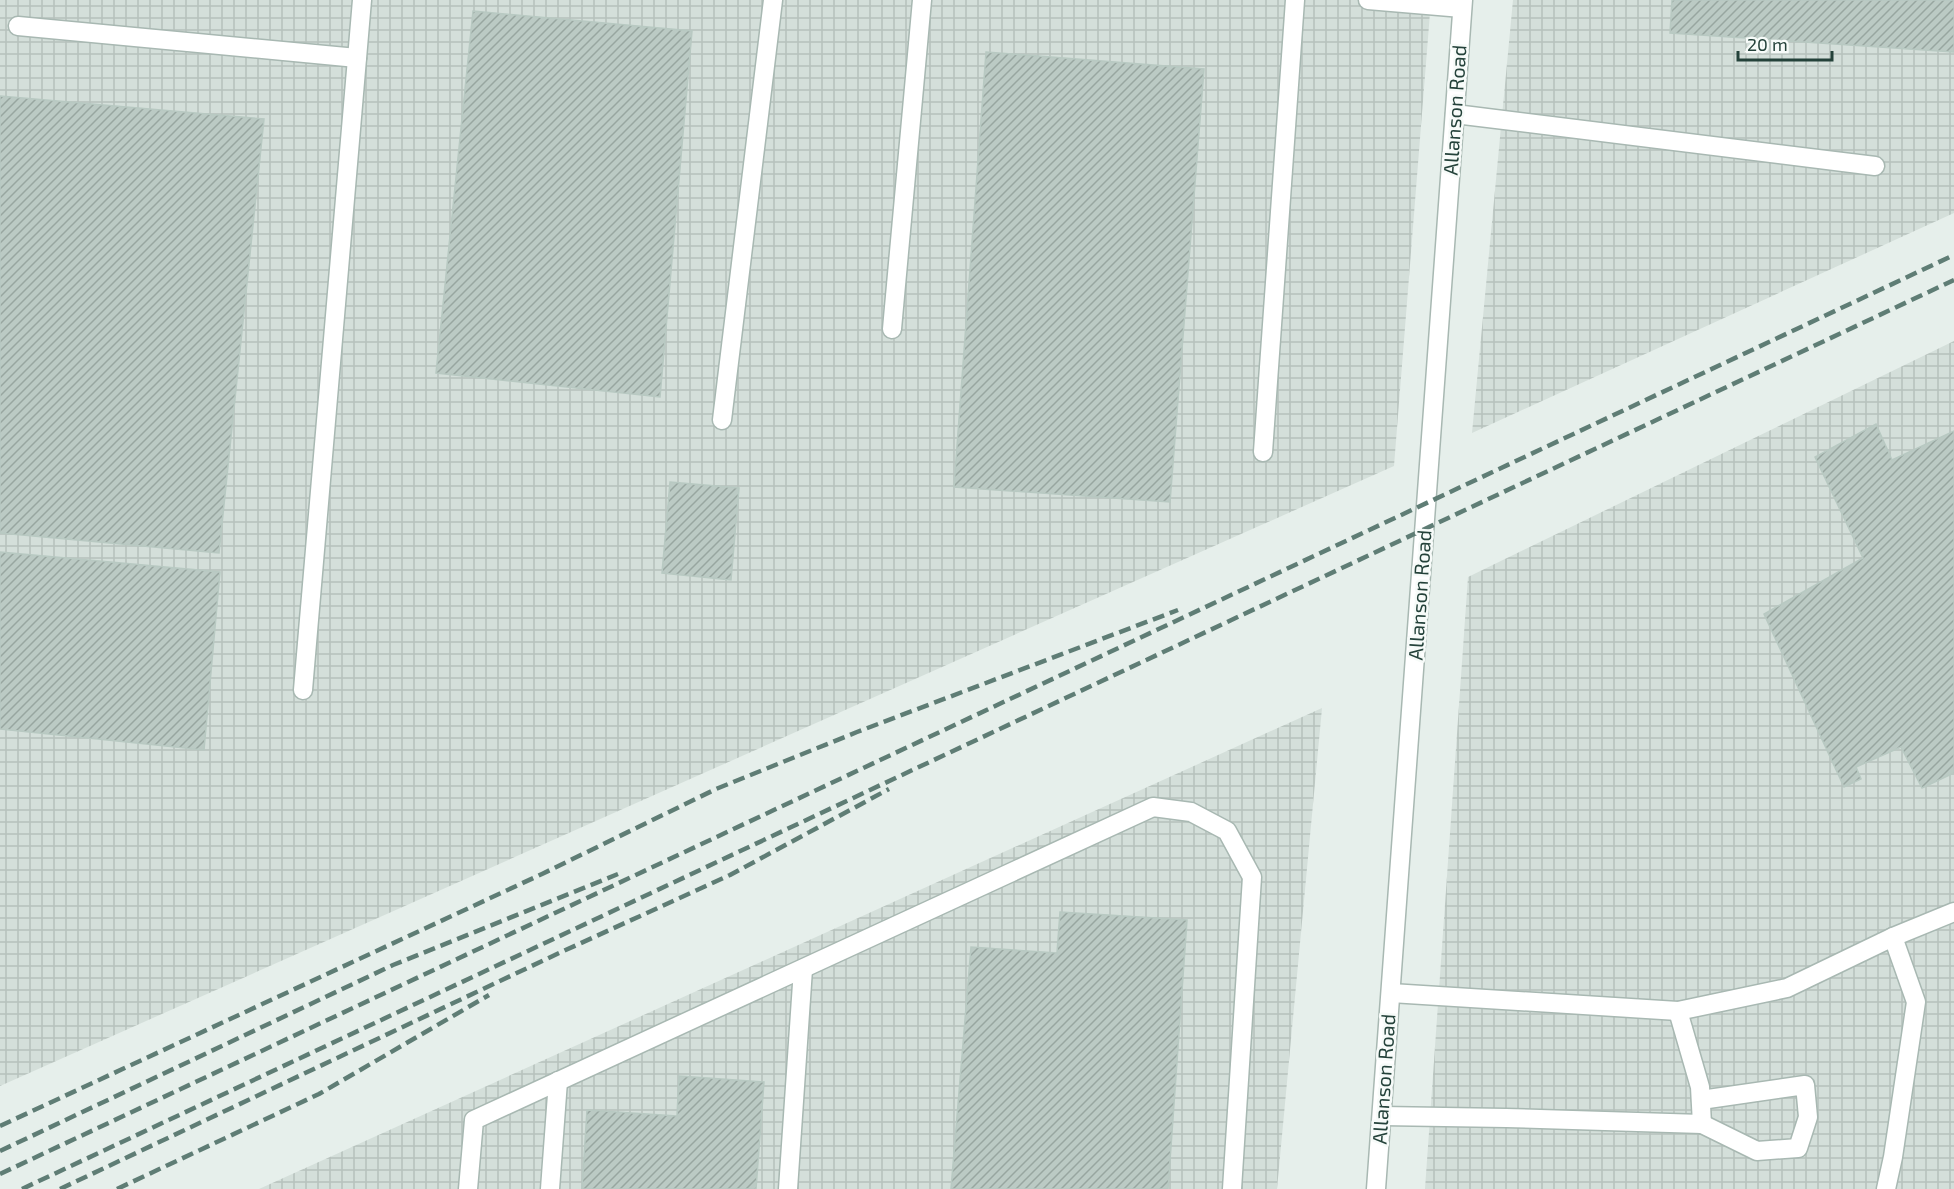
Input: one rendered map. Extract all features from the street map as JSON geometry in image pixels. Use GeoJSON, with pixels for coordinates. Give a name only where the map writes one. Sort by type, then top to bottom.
{"type":"FeatureCollection","features":[{"type":"Feature","properties":{"kind":"street"},"geometry":{"type":"LineString","coordinates":[[303,690],[362,0]]}},
{"type":"Feature","properties":{"kind":"street"},"geometry":{"type":"LineString","coordinates":[[722,420],[773,0]]}},
{"type":"Feature","properties":{"kind":"street"},"geometry":{"type":"LineString","coordinates":[[892,329],[922,0]]}},
{"type":"Feature","properties":{"kind":"street"},"geometry":{"type":"LineString","coordinates":[[1263,453],[1295,0]]}},
{"type":"Feature","properties":{"kind":"street"},"geometry":{"type":"LineString","coordinates":[[1368,0],[1463,4]]}},
{"type":"Feature","properties":{"kind":"street","name":"Allanson Road"},"geometry":{"type":"LineString","coordinates":[[1376,1189],[1463,4]]}},
{"type":"Feature","properties":{"kind":"street"},"geometry":{"type":"LineString","coordinates":[[18,26],[357,58]]}},
{"type":"Feature","properties":{"kind":"street"},"geometry":{"type":"LineString","coordinates":[[1455,114],[1875,166]]}},
{"type":"Feature","properties":{"kind":"street"},"geometry":{"type":"LineString","coordinates":[[468,1189],[474,1120],[1154,807],[1191,812],[1227,831],[1252,877],[1232,1189]]}},
{"type":"Feature","properties":{"kind":"street"},"geometry":{"type":"LineString","coordinates":[[1391,993],[1678,1011],[1787,988],[1893,937],[1954,912]]}},
{"type":"Feature","properties":{"kind":"street"},"geometry":{"type":"LineString","coordinates":[[1886,1189],[1893,1157],[1916,1002],[1893,937]]}},
{"type":"Feature","properties":{"kind":"street"},"geometry":{"type":"LineString","coordinates":[[788,1189],[803,969]]}},
{"type":"Feature","properties":{"kind":"street"},"geometry":{"type":"LineString","coordinates":[[1678,1011],[1700,1087],[1702,1124]]}},
{"type":"Feature","properties":{"kind":"street"},"geometry":{"type":"LineString","coordinates":[[550,1189],[558,1081]]}},
{"type":"Feature","properties":{"kind":"street"},"geometry":{"type":"LineString","coordinates":[[1382,1116],[1702,1124],[1757,1151],[1798,1148],[1808,1117],[1805,1086],[1701,1101]]}},
{"type":"Feature","properties":{"kind":"shaded area"},"geometry":{"type":"Polygon","coordinates":[[[0,0],[1431,0],[1394,466],[0,1086],[0,0]]]}},
{"type":"Feature","properties":{"kind":"shaded area"},"geometry":{"type":"Polygon","coordinates":[[[1513,0],[1954,0],[1954,213],[1472,433],[1513,0]]]}},
{"type":"Feature","properties":{"kind":"shaded area"},"geometry":{"type":"Polygon","coordinates":[[[1954,341],[1954,1189],[1425,1189],[1468,577],[1954,341]]]}},
{"type":"Feature","properties":{"kind":"shaded area"},"geometry":{"type":"Polygon","coordinates":[[[1322,708],[1277,1189],[259,1189],[1322,708]]]}},
{"type":"Feature","properties":{"kind":"building"},"geometry":{"type":"Polygon","coordinates":[[[1672,0],[1954,0],[1954,52],[1670,33],[1672,0]]]}},
{"type":"Feature","properties":{"kind":"building"},"geometry":{"type":"Polygon","coordinates":[[[473,11],[692,31],[660,397],[436,373],[473,11]]]}},
{"type":"Feature","properties":{"kind":"building"},"geometry":{"type":"Polygon","coordinates":[[[986,52],[1204,69],[1170,502],[954,487],[986,52]]]}},
{"type":"Feature","properties":{"kind":"building"},"geometry":{"type":"Polygon","coordinates":[[[0,96],[264,119],[219,553],[0,533],[0,96]]]}},
{"type":"Feature","properties":{"kind":"building"},"geometry":{"type":"Polygon","coordinates":[[[1876,424],[1892,460],[1954,431],[1954,773],[1922,788],[1901,747],[1856,767],[1861,779],[1844,787],[1764,614],[1863,558],[1815,457],[1876,424]]]}},
{"type":"Feature","properties":{"kind":"building"},"geometry":{"type":"Polygon","coordinates":[[[670,482],[739,488],[731,580],[662,573],[670,482]]]}},
{"type":"Feature","properties":{"kind":"building"},"geometry":{"type":"Polygon","coordinates":[[[0,552],[220,572],[204,750],[0,729],[0,552]]]}},
{"type":"Feature","properties":{"kind":"building"},"geometry":{"type":"Polygon","coordinates":[[[1060,912],[1187,920],[1168,1189],[951,1189],[971,947],[1057,953],[1060,912]]]}},
{"type":"Feature","properties":{"kind":"building"},"geometry":{"type":"Polygon","coordinates":[[[679,1076],[764,1082],[756,1189],[582,1189],[587,1110],[677,1116],[679,1076]]]}},
{"type":"Feature","properties":{"kind":"railway"},"geometry":{"type":"LineString","coordinates":[[0,1174],[1954,255]]}},
{"type":"Feature","properties":{"kind":"railway"},"geometry":{"type":"LineString","coordinates":[[22,1189],[1954,280]]}},
{"type":"Feature","properties":{"kind":"railway"},"geometry":{"type":"LineString","coordinates":[[0,1126],[542,874],[716,789],[857,732],[1178,610]]}},
{"type":"Feature","properties":{"kind":"railway"},"geometry":{"type":"LineString","coordinates":[[60,1189],[557,954],[730,875],[889,789]]}},
{"type":"Feature","properties":{"kind":"railway"},"geometry":{"type":"LineString","coordinates":[[0,1151],[393,965],[618,874]]}},
{"type":"Feature","properties":{"kind":"railway"},"geometry":{"type":"LineString","coordinates":[[117,1189],[319,1094],[489,995]]}}]}
